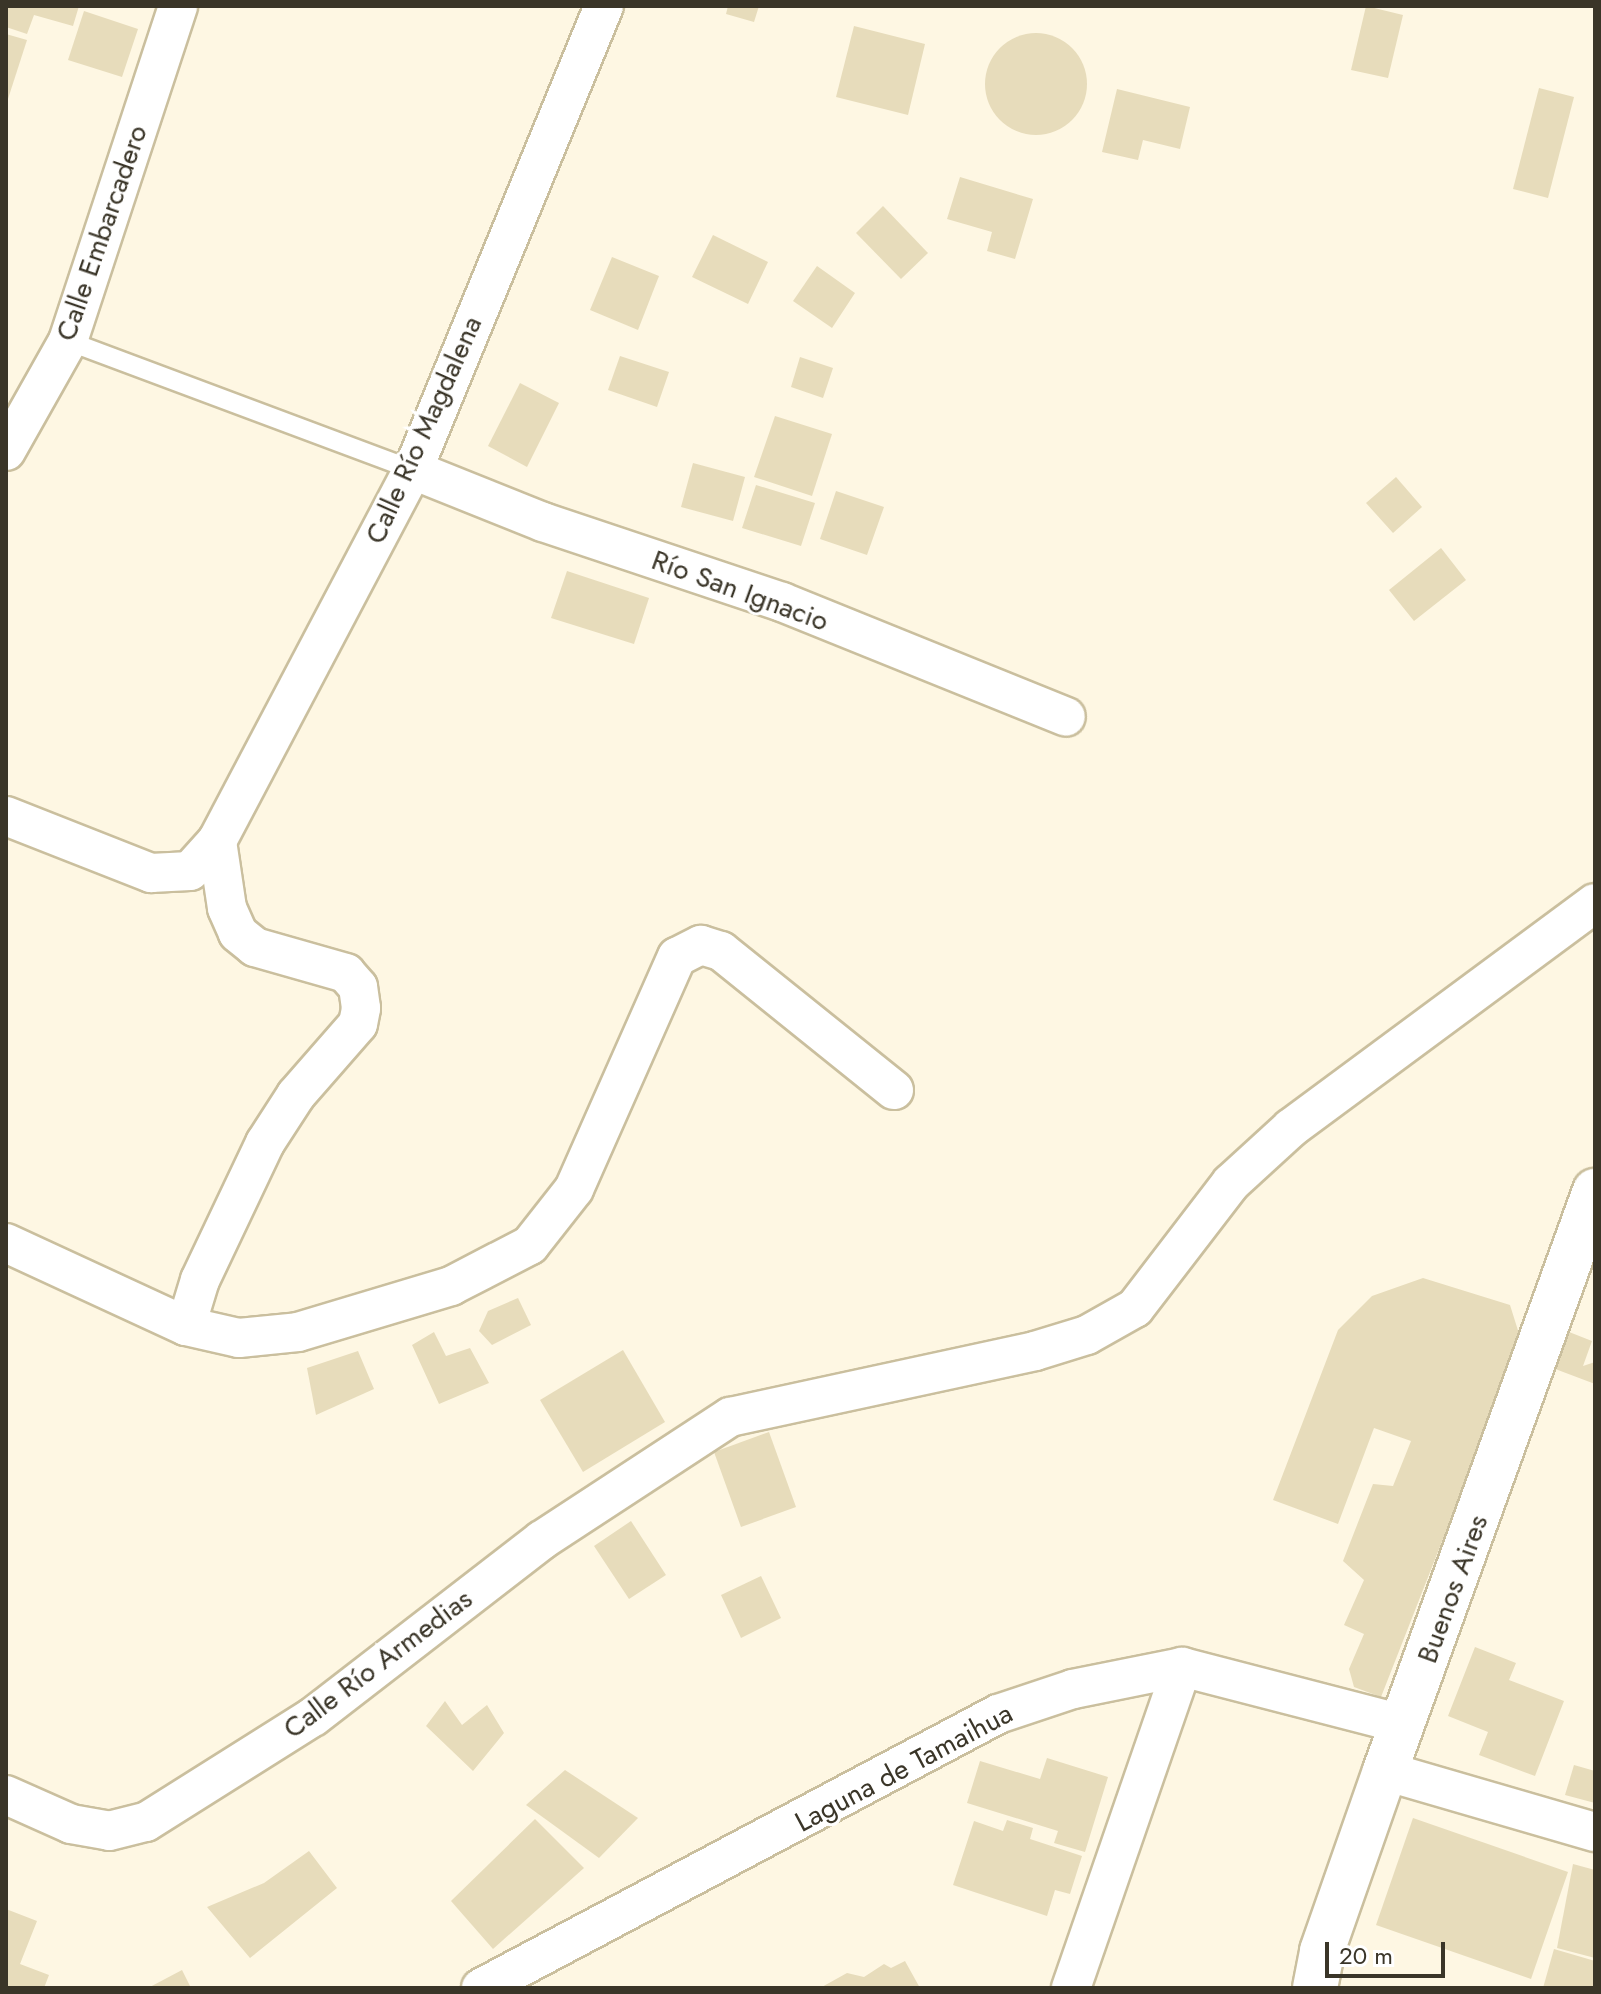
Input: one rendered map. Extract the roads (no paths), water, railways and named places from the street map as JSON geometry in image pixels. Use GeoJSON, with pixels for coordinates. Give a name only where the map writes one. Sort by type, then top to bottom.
{"type":"FeatureCollection","features":[{"type":"Feature","properties":{"kind":"street","name":"Calle Embarcadero"},"geometry":{"type":"LineString","coordinates":[[6,451],[68,341],[178,6]]}},
{"type":"Feature","properties":{"kind":"street","name":"Calle Río Magdalena"},"geometry":{"type":"LineString","coordinates":[[6,816],[129,867],[161,874],[190,871],[217,841],[413,470],[604,6]]}},
{"type":"Feature","properties":{"kind":"street","name":"Río San Ignacio"},"geometry":{"type":"LineString","coordinates":[[413,470],[543,522],[768,597],[1066,717]]}},
{"type":"Feature","properties":{"kind":"street"},"geometry":{"type":"LineString","coordinates":[[186,1326],[200,1280],[265,1143],[296,1095],[358,1024],[361,1008],[358,987],[346,973],[255,947],[238,933],[227,908],[217,841]]}},
{"type":"Feature","properties":{"kind":"street","name":"Calle Río Armedias"},"geometry":{"type":"LineString","coordinates":[[6,1795],[71,1824],[109,1831],[146,1822],[313,1717],[542,1540],[730,1417],[1035,1351],[1087,1335],[1135,1308],[1231,1183],[1291,1128],[1595,903]]}},
{"type":"Feature","properties":{"kind":"street"},"geometry":{"type":"LineString","coordinates":[[6,1243],[186,1326],[239,1338],[298,1332],[451,1286],[530,1245],[574,1189],[677,957],[701,945],[721,951],[894,1090]]}},
{"type":"Feature","properties":{"kind":"street","name":"Buenos Aires"},"geometry":{"type":"LineString","coordinates":[[1315,1988],[1322,1951],[1385,1771],[1595,1191]]}},
{"type":"Feature","properties":{"kind":"street"},"geometry":{"type":"LineString","coordinates":[[1071,1988],[1182,1667]]}},
{"type":"Feature","properties":{"kind":"street","name":"Laguna de Tamaihua"},"geometry":{"type":"LineString","coordinates":[[481,1988],[998,1714],[1073,1689],[1182,1667],[1403,1724]]}},
{"type":"Feature","properties":{"kind":"street"},"geometry":{"type":"LineString","coordinates":[[1385,1771],[1595,1832]]}},
{"type":"Feature","properties":{"kind":"lane"},"geometry":{"type":"LineString","coordinates":[[68,341],[413,470]]}}]}
